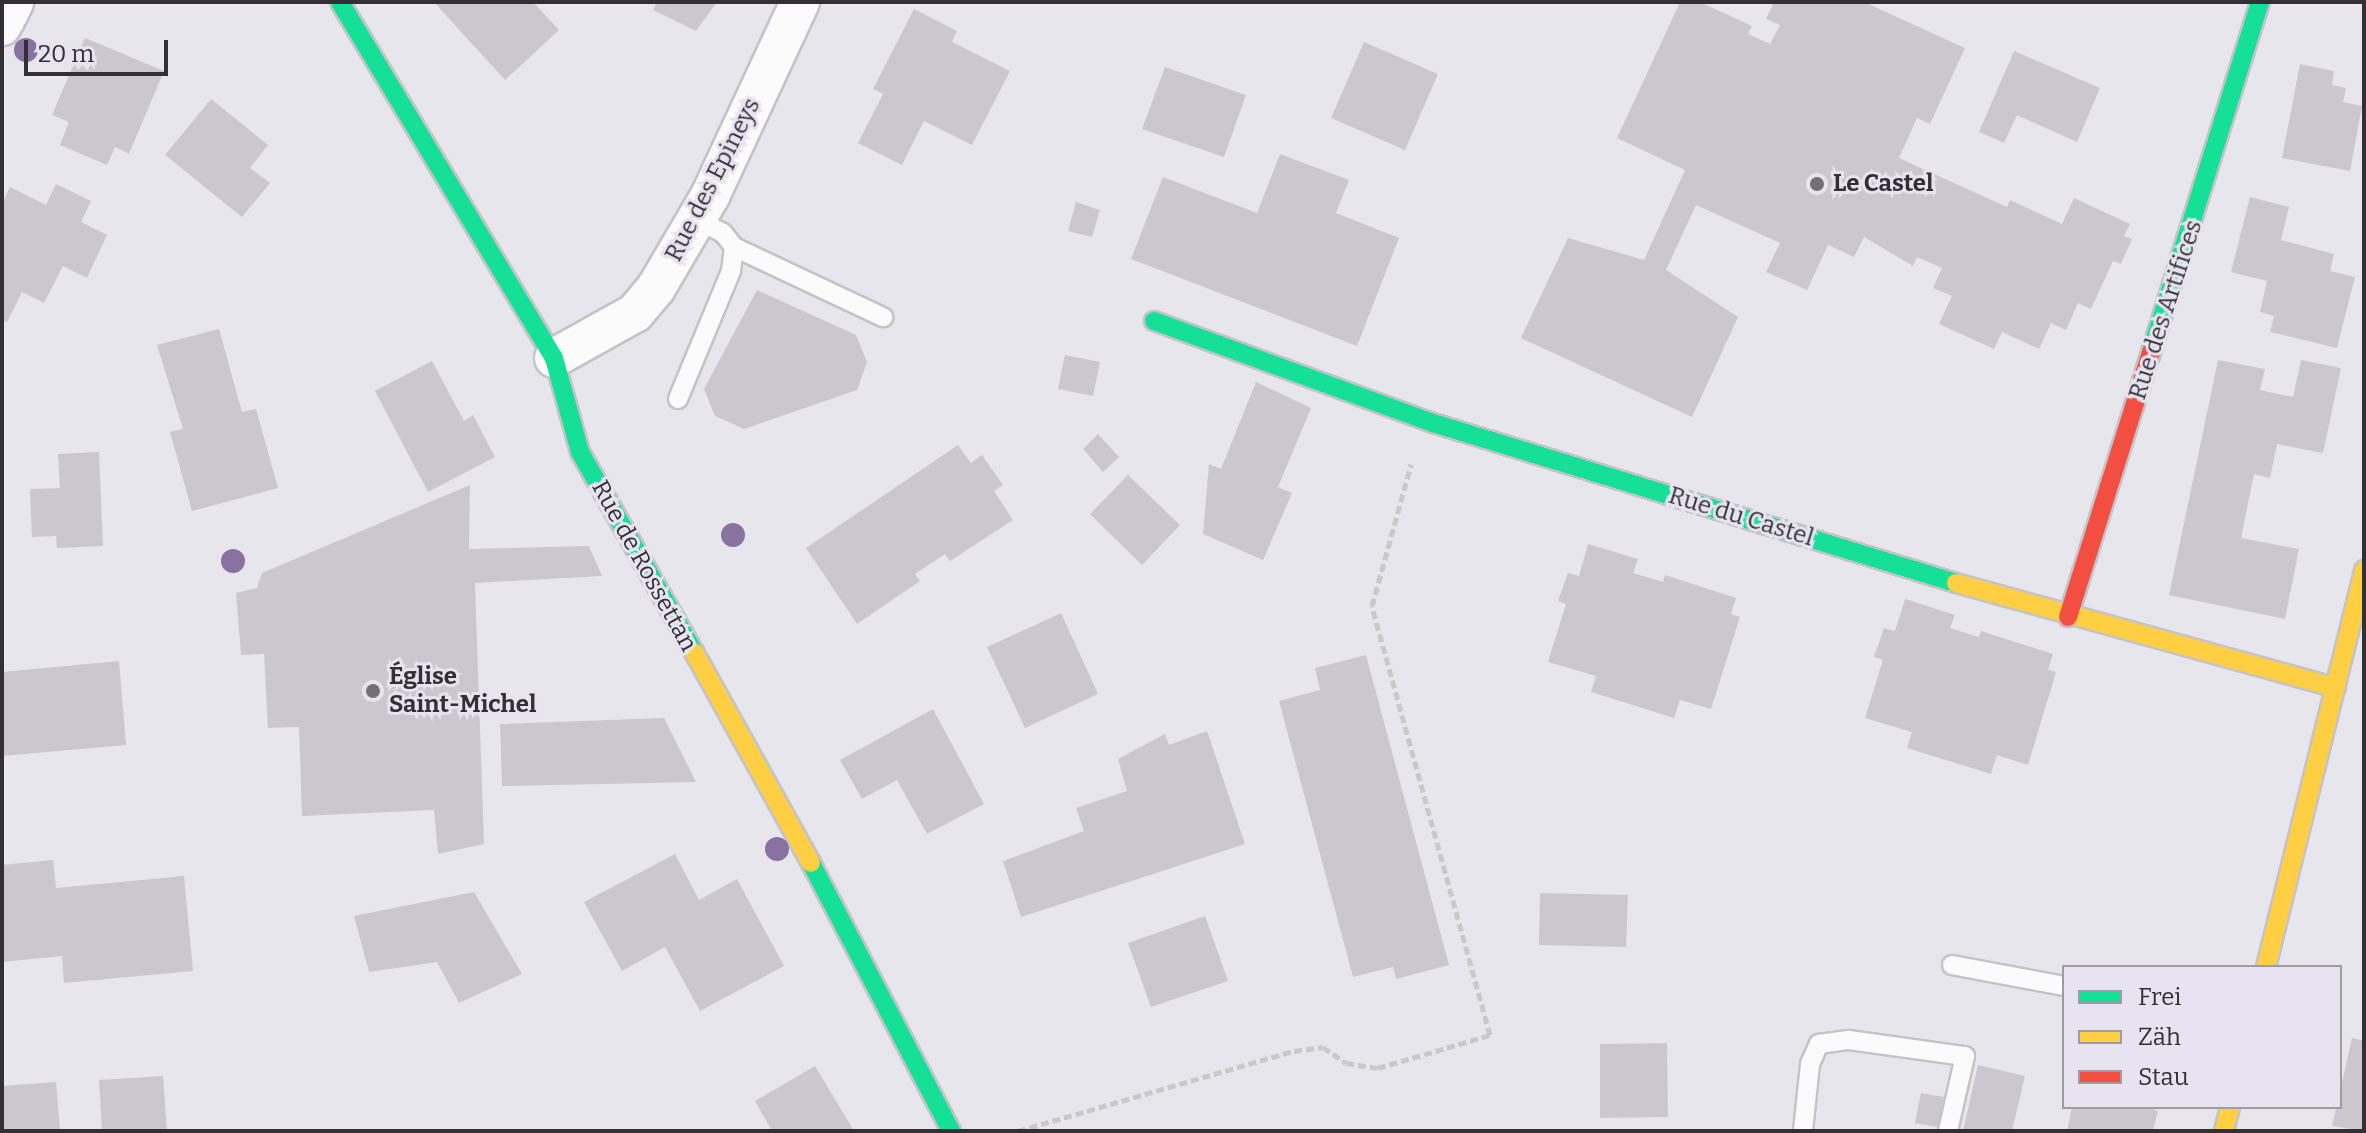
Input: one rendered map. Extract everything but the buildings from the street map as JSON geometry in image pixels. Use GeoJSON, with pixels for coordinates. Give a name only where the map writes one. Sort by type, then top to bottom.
{"type":"FeatureCollection","features":[{"type":"Feature","properties":{"kind":"street"},"geometry":{"type":"LineString","coordinates":[[2,26],[14,2]]}},
{"type":"Feature","properties":{"kind":"street","name":"Rue de Rossettan"},"geometry":{"type":"LineString","coordinates":[[340,2],[427,154],[554,358],[580,452],[766,778],[951,1131]]}},
{"type":"Feature","properties":{"kind":"street","name":"Rue des Epineys"},"geometry":{"type":"LineString","coordinates":[[554,358],[635,313],[696,219],[800,2]]}},
{"type":"Feature","properties":{"kind":"street","name":"Rue des Artifices"},"geometry":{"type":"LineString","coordinates":[[2068,617],[2260,2]]}},
{"type":"Feature","properties":{"kind":"street","name":"Rue du Castel"},"geometry":{"type":"LineString","coordinates":[[1154,321],[1423,420],[2068,617],[2336,688]]}},
{"type":"Feature","properties":{"kind":"street"},"geometry":{"type":"LineString","coordinates":[[2267,965],[2364,570]]}},
{"type":"Feature","properties":{"kind":"street"},"geometry":{"type":"LineString","coordinates":[[2224,1131],[2230,1109]]}},
{"type":"Feature","properties":{"kind":"lane"},"geometry":{"type":"LineString","coordinates":[[696,219],[723,233],[734,247],[883,317]]}},
{"type":"Feature","properties":{"kind":"lane"},"geometry":{"type":"LineString","coordinates":[[678,399],[731,271],[734,247]]}},
{"type":"Feature","properties":{"kind":"lane"},"geometry":{"type":"LineString","coordinates":[[1952,965],[2062,986]]}},
{"type":"Feature","properties":{"kind":"lane"},"geometry":{"type":"LineString","coordinates":[[1803,1131],[1810,1064],[1819,1044],[1849,1040],[1965,1056],[1948,1131]]}},
{"type":"Feature","properties":{"kind":"path"},"geometry":{"type":"LineString","coordinates":[[1018,1131],[1294,1051],[1323,1047],[1346,1063],[1378,1068],[1490,1035],[1372,606],[1423,420]]}},
{"type":"Feature","properties":{"kind":"traffic: fast"},"geometry":{"type":"LineString","coordinates":[[340,2],[554,358],[580,452],[694,652]]}},
{"type":"Feature","properties":{"kind":"traffic: fast"},"geometry":{"type":"LineString","coordinates":[[2151,352],[2260,2]]}},
{"type":"Feature","properties":{"kind":"traffic: fast"},"geometry":{"type":"LineString","coordinates":[[1154,321],[1433,423],[1956,583]]}},
{"type":"Feature","properties":{"kind":"traffic: fast"},"geometry":{"type":"LineString","coordinates":[[811,863],[951,1131]]}},
{"type":"Feature","properties":{"kind":"traffic: slow"},"geometry":{"type":"LineString","coordinates":[[2266,965],[2364,570]]}},
{"type":"Feature","properties":{"kind":"traffic: slow"},"geometry":{"type":"LineString","coordinates":[[1956,583],[2336,688]]}},
{"type":"Feature","properties":{"kind":"traffic: slow"},"geometry":{"type":"LineString","coordinates":[[694,652],[811,863]]}},
{"type":"Feature","properties":{"kind":"traffic: slow"},"geometry":{"type":"LineString","coordinates":[[2224,1131],[2230,1109]]}},
{"type":"Feature","properties":{"kind":"traffic: jam"},"geometry":{"type":"LineString","coordinates":[[2068,617],[2151,352]]}},
{"type":"Feature","properties":{"kind":"place","name":"Le Castel"},"geometry":{"type":"Point","coordinates":[1817,184]}},
{"type":"Feature","properties":{"kind":"place","name":"Église Saint-Michel"},"geometry":{"type":"Point","coordinates":[373,691]}}]}
